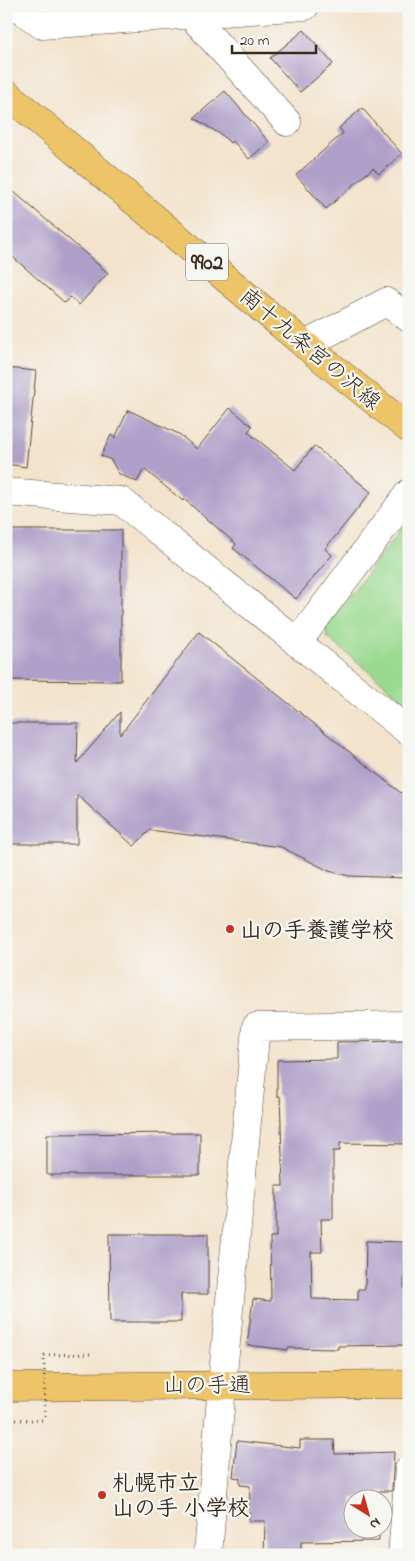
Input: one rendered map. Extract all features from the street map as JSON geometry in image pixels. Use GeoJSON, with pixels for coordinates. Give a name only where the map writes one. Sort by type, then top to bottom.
{"type":"FeatureCollection","features":[{"type":"Feature","properties":{"kind":"main road","name":"南十九条宮の沢線"},"geometry":{"type":"LineString","coordinates":[[6,93],[305,345],[409,429]]}},
{"type":"Feature","properties":{"kind":"main road","name":"山の手通"},"geometry":{"type":"LineString","coordinates":[[6,1386],[409,1384]]}},
{"type":"Feature","properties":{"kind":"street"},"geometry":{"type":"LineString","coordinates":[[17,6],[42,26],[305,6]]}},
{"type":"Feature","properties":{"kind":"street"},"geometry":{"type":"LineString","coordinates":[[191,15],[287,122]]}},
{"type":"Feature","properties":{"kind":"street"},"geometry":{"type":"LineString","coordinates":[[305,345],[386,302],[409,318]]}},
{"type":"Feature","properties":{"kind":"street"},"geometry":{"type":"LineString","coordinates":[[6,492],[121,501],[409,732]]}},
{"type":"Feature","properties":{"kind":"street"},"geometry":{"type":"LineString","coordinates":[[297,643],[409,493]]}},
{"type":"Feature","properties":{"kind":"street"},"geometry":{"type":"LineString","coordinates":[[208,1555],[222,1384],[256,1027],[409,1025]]}},
{"type":"Feature","properties":{"kind":"street"},"geometry":{"type":"LineString","coordinates":[[402,1555],[409,1469]]}},
{"type":"Feature","properties":{"kind":"path"},"geometry":{"type":"LineString","coordinates":[[6,1420],[45,1420],[44,1355],[90,1354]]}},
{"type":"Feature","properties":{"kind":"green space"},"geometry":{"type":"Polygon","coordinates":[[[409,519],[409,704],[327,637],[326,627],[409,519]]]}},
{"type":"Feature","properties":{"kind":"building"},"geometry":{"type":"Polygon","coordinates":[[[304,30],[333,64],[300,92],[270,58],[304,30]]]}},
{"type":"Feature","properties":{"kind":"building"},"geometry":{"type":"Polygon","coordinates":[[[225,91],[269,142],[249,159],[233,141],[230,143],[223,136],[194,118],[225,91]]]}},
{"type":"Feature","properties":{"kind":"building"},"geometry":{"type":"Polygon","coordinates":[[[362,108],[402,154],[379,174],[373,168],[326,209],[296,175],[343,133],[339,128],[362,108]]]}},
{"type":"Feature","properties":{"kind":"building"},"geometry":{"type":"Polygon","coordinates":[[[6,185],[108,273],[79,305],[70,297],[65,303],[6,251],[6,185]]]}},
{"type":"Feature","properties":{"kind":"building"},"geometry":{"type":"Polygon","coordinates":[[[6,368],[36,371],[26,467],[6,464],[6,368]]]}},
{"type":"Feature","properties":{"kind":"building"},"geometry":{"type":"Polygon","coordinates":[[[230,408],[252,426],[248,432],[295,470],[314,446],[371,492],[325,549],[332,555],[296,599],[233,548],[236,544],[184,499],[183,501],[144,469],[137,482],[119,474],[111,460],[101,456],[111,435],[115,438],[128,410],[179,434],[197,449],[230,408]]]}},
{"type":"Feature","properties":{"kind":"building"},"geometry":{"type":"Polygon","coordinates":[[[6,530],[121,530],[121,681],[6,680],[6,530]]]}},
{"type":"Feature","properties":{"kind":"building"},"geometry":{"type":"Polygon","coordinates":[[[199,632],[401,793],[409,794],[409,878],[349,876],[329,871],[281,847],[150,830],[134,846],[77,795],[77,844],[6,844],[6,723],[78,723],[77,763],[120,712],[120,735],[199,632]]]}},
{"type":"Feature","properties":{"kind":"building"},"geometry":{"type":"Polygon","coordinates":[[[409,1041],[409,1144],[340,1143],[340,1151],[333,1151],[333,1219],[321,1219],[322,1252],[311,1252],[312,1299],[358,1300],[358,1289],[365,1289],[366,1241],[405,1242],[404,1288],[406,1288],[407,1345],[338,1346],[338,1349],[288,1348],[288,1350],[247,1345],[253,1299],[271,1301],[270,1237],[276,1237],[276,1186],[283,1186],[280,1096],[277,1096],[277,1060],[337,1059],[337,1042],[409,1041]]]}},
{"type":"Feature","properties":{"kind":"building"},"geometry":{"type":"Polygon","coordinates":[[[200,1133],[200,1175],[47,1175],[47,1134],[200,1133]]]}},
{"type":"Feature","properties":{"kind":"building"},"geometry":{"type":"Polygon","coordinates":[[[109,1234],[208,1234],[208,1294],[181,1294],[181,1322],[110,1322],[109,1234]]]}},
{"type":"Feature","properties":{"kind":"building"},"geometry":{"type":"Polygon","coordinates":[[[300,1440],[334,1440],[335,1454],[394,1452],[392,1491],[392,1488],[342,1488],[342,1538],[379,1538],[379,1541],[301,1542],[301,1555],[264,1555],[265,1521],[249,1521],[250,1486],[240,1485],[240,1478],[233,1477],[237,1441],[300,1448],[300,1440]]]}},
{"type":"Feature","properties":{"kind":"place","name":"山の手養護学校"},"geometry":{"type":"Point","coordinates":[230,929]}},
{"type":"Feature","properties":{"kind":"place","name":"札幌市立 山の手 小学校"},"geometry":{"type":"Point","coordinates":[102,1495]}}]}
